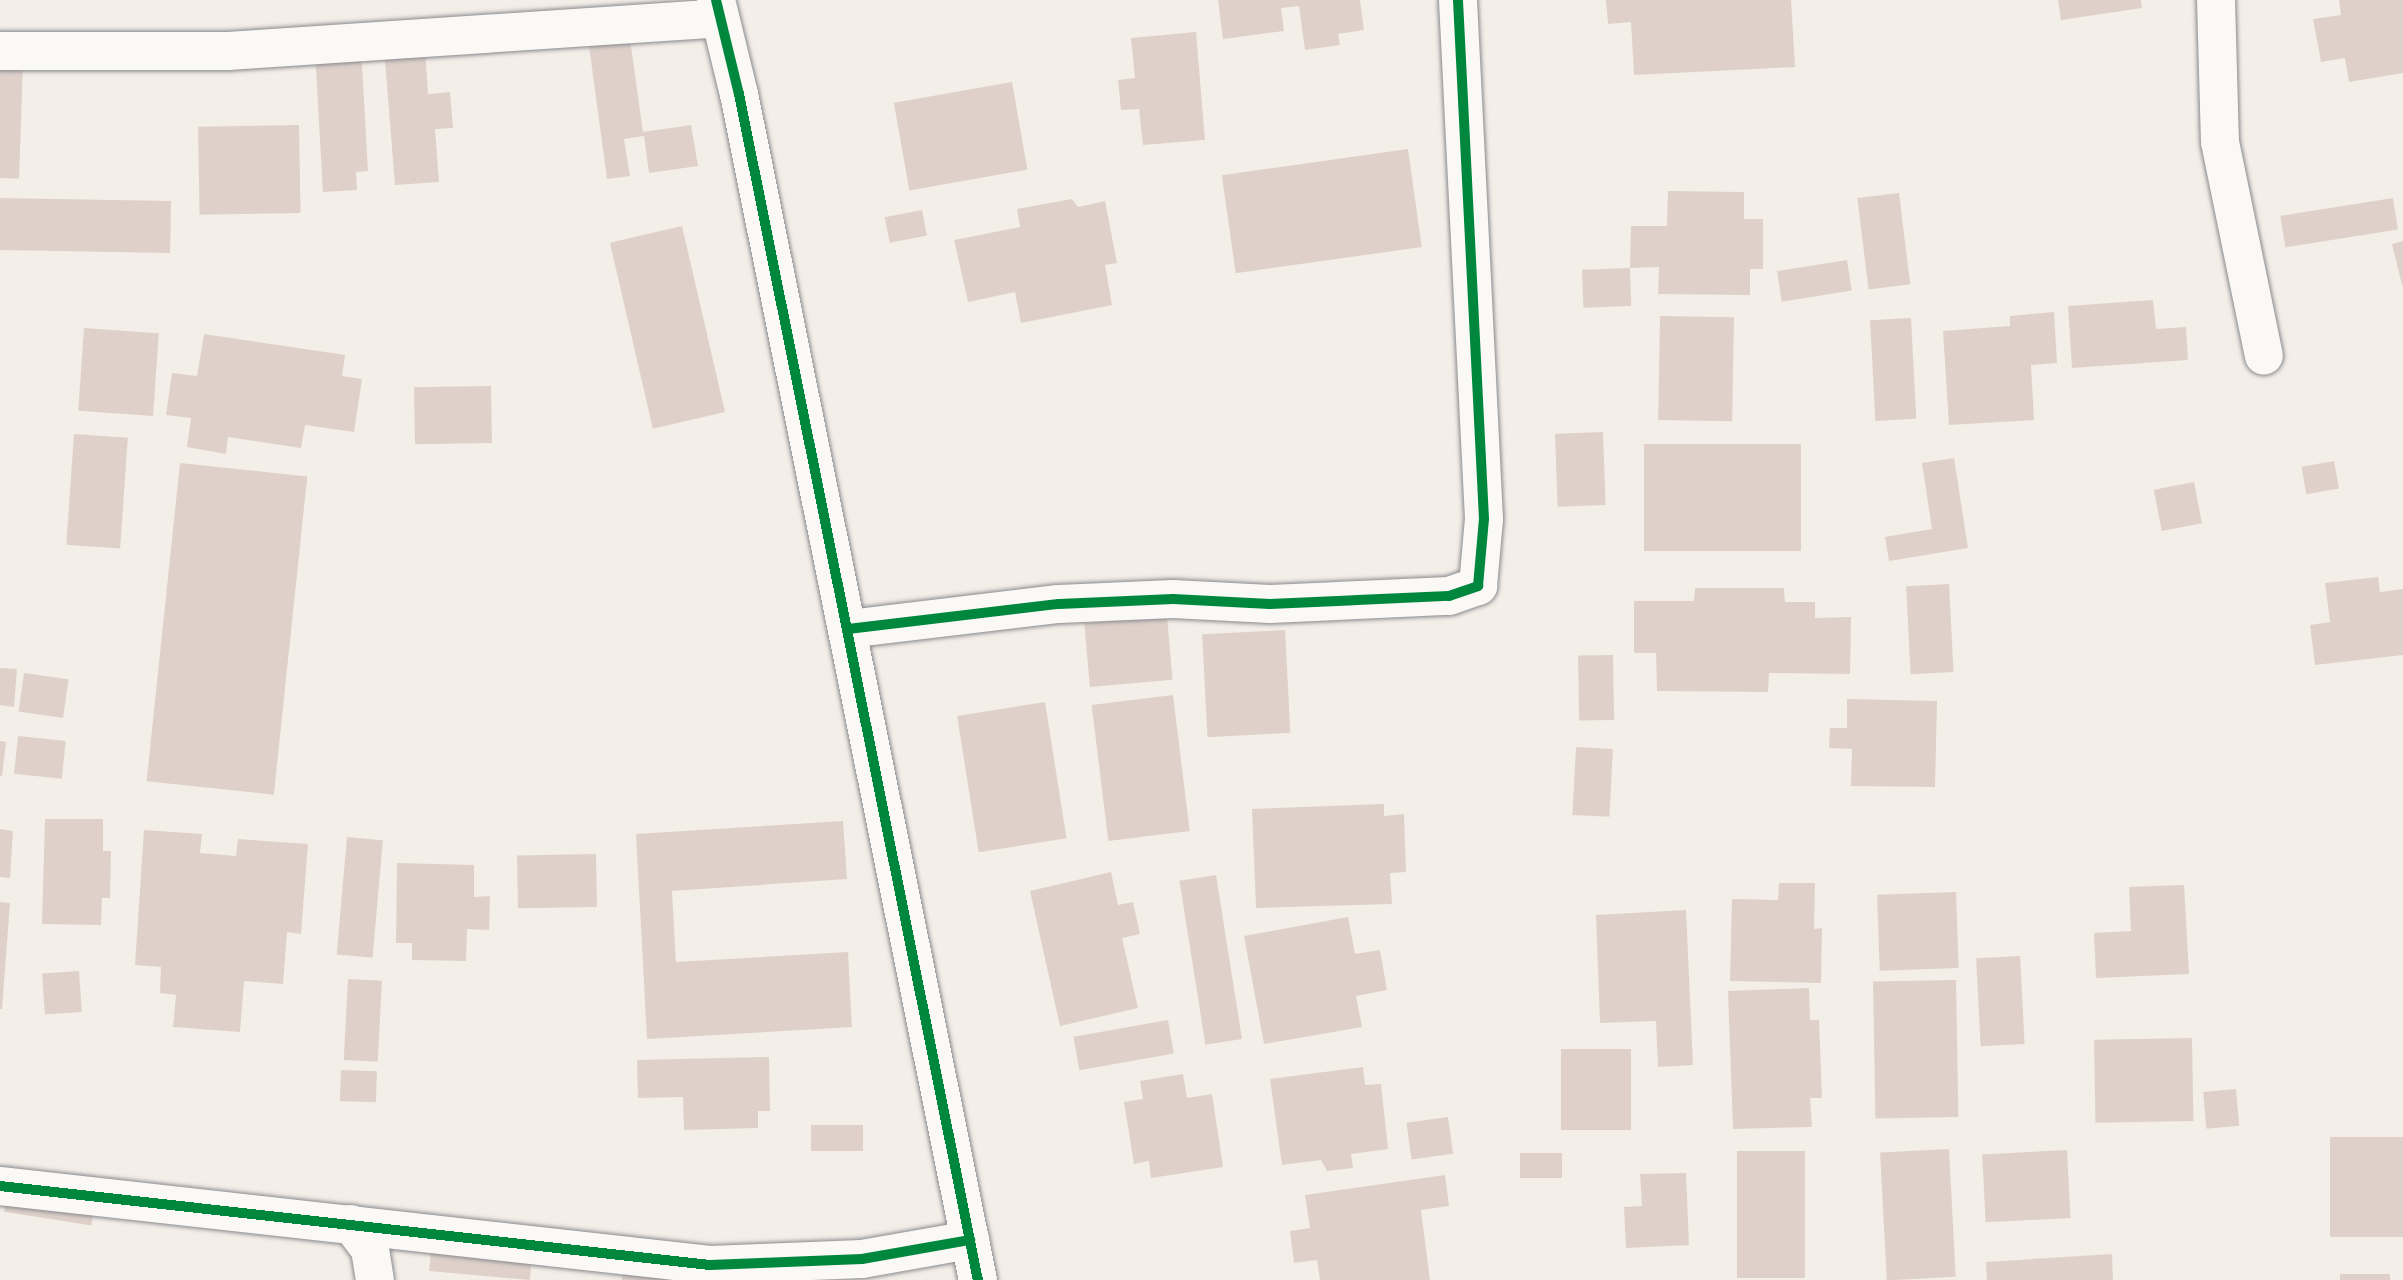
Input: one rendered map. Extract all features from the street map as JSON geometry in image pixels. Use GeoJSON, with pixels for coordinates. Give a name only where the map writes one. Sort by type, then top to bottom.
{"type":"FeatureCollection","features":[{"type":"Feature","properties":{"kind":"street"},"geometry":{"type":"LineString","coordinates":[[848,629],[1059,604],[1173,599],[1270,604],[1449,596],[1478,586],[1484,519],[1458,0]]}},
{"type":"Feature","properties":{"kind":"street"},"geometry":{"type":"LineString","coordinates":[[2216,0],[2220,142],[2264,356]]}},
{"type":"Feature","properties":{"kind":"street"},"geometry":{"type":"LineString","coordinates":[[0,51],[228,51],[718,9],[848,629],[978,1280]]}},
{"type":"Feature","properties":{"kind":"street"},"geometry":{"type":"LineString","coordinates":[[0,1186],[351,1224],[603,1257],[710,1265],[862,1259],[970,1240]]}},
{"type":"Feature","properties":{"kind":"street"},"geometry":{"type":"LineString","coordinates":[[351,1224],[370,1249],[375,1280]]}},
{"type":"Feature","properties":{"kind":"building"},"geometry":{"type":"Polygon","coordinates":[[[1218,0],[1360,0],[1364,30],[1338,34],[1340,45],[1305,50],[1299,6],[1281,8],[1284,31],[1223,39],[1218,0]]]}},
{"type":"Feature","properties":{"kind":"building"},"geometry":{"type":"Polygon","coordinates":[[[1606,0],[1791,0],[1795,67],[1634,75],[1631,22],[1608,24],[1606,0]]]}},
{"type":"Feature","properties":{"kind":"building"},"geometry":{"type":"Polygon","coordinates":[[[2058,0],[2141,0],[2142,8],[2061,20],[2058,0]]]}},
{"type":"Feature","properties":{"kind":"building"},"geometry":{"type":"Polygon","coordinates":[[[2339,0],[2403,0],[2403,73],[2349,82],[2345,58],[2321,62],[2313,19],[2341,15],[2339,0]]]}},
{"type":"Feature","properties":{"kind":"building"},"geometry":{"type":"Polygon","coordinates":[[[626,10],[643,132],[691,125],[698,166],[649,173],[644,136],[624,139],[630,176],[607,179],[585,16],[626,10]]]}},
{"type":"Feature","properties":{"kind":"building"},"geometry":{"type":"Polygon","coordinates":[[[360,31],[368,171],[356,172],[357,190],[323,192],[314,34],[360,31]]]}},
{"type":"Feature","properties":{"kind":"building"},"geometry":{"type":"Polygon","coordinates":[[[424,32],[428,94],[450,92],[453,128],[435,129],[439,182],[395,185],[383,35],[424,32]]]}},
{"type":"Feature","properties":{"kind":"building"},"geometry":{"type":"Polygon","coordinates":[[[1196,32],[1205,140],[1143,145],[1139,109],[1121,110],[1118,80],[1135,78],[1131,38],[1196,32]]]}},
{"type":"Feature","properties":{"kind":"building"},"geometry":{"type":"Polygon","coordinates":[[[0,64],[23,65],[19,179],[0,178],[0,64]]]}},
{"type":"Feature","properties":{"kind":"building"},"geometry":{"type":"Polygon","coordinates":[[[1012,82],[1027,170],[909,190],[894,103],[1012,82]]]}},
{"type":"Feature","properties":{"kind":"building"},"geometry":{"type":"Polygon","coordinates":[[[299,125],[301,213],[200,215],[198,127],[299,125]]]}},
{"type":"Feature","properties":{"kind":"building"},"geometry":{"type":"Polygon","coordinates":[[[1408,149],[1422,247],[1236,273],[1222,175],[1408,149]]]}},
{"type":"Feature","properties":{"kind":"building"},"geometry":{"type":"Polygon","coordinates":[[[1668,191],[1744,192],[1744,219],[1763,219],[1763,269],[1750,269],[1750,295],[1658,294],[1659,267],[1630,268],[1631,226],[1667,226],[1668,191]]]}},
{"type":"Feature","properties":{"kind":"building"},"geometry":{"type":"Polygon","coordinates":[[[1899,193],[1910,284],[1869,289],[1857,198],[1899,193]]]}},
{"type":"Feature","properties":{"kind":"building"},"geometry":{"type":"Polygon","coordinates":[[[0,198],[171,201],[170,253],[0,250],[0,198]]]}},
{"type":"Feature","properties":{"kind":"building"},"geometry":{"type":"Polygon","coordinates":[[[2393,198],[2398,230],[2285,247],[2280,216],[2393,198]]]}},
{"type":"Feature","properties":{"kind":"building"},"geometry":{"type":"Polygon","coordinates":[[[1072,199],[1078,207],[1105,201],[1117,263],[1105,265],[1112,305],[1021,323],[1015,292],[968,302],[954,240],[1020,227],[1017,209],[1072,199]]]}},
{"type":"Feature","properties":{"kind":"building"},"geometry":{"type":"Polygon","coordinates":[[[922,210],[927,236],[890,243],[885,217],[922,210]]]}},
{"type":"Feature","properties":{"kind":"building"},"geometry":{"type":"Polygon","coordinates":[[[682,226],[725,412],[653,429],[610,243],[682,226]]]}},
{"type":"Feature","properties":{"kind":"building"},"geometry":{"type":"Polygon","coordinates":[[[2403,241],[2403,284],[2402,285],[2392,244],[2403,241]]]}},
{"type":"Feature","properties":{"kind":"building"},"geometry":{"type":"Polygon","coordinates":[[[1847,260],[1852,291],[1782,302],[1777,271],[1847,260]]]}},
{"type":"Feature","properties":{"kind":"building"},"geometry":{"type":"Polygon","coordinates":[[[1630,268],[1631,306],[1583,308],[1582,270],[1630,268]]]}},
{"type":"Feature","properties":{"kind":"building"},"geometry":{"type":"Polygon","coordinates":[[[2153,300],[2156,329],[2186,327],[2188,360],[2072,368],[2068,306],[2153,300]]]}},
{"type":"Feature","properties":{"kind":"building"},"geometry":{"type":"Polygon","coordinates":[[[2054,312],[2057,363],[2031,365],[2034,420],[1949,425],[1943,331],[2010,326],[2010,316],[2054,312]]]}},
{"type":"Feature","properties":{"kind":"building"},"geometry":{"type":"Polygon","coordinates":[[[1660,316],[1734,317],[1732,421],[1658,420],[1660,316]]]}},
{"type":"Feature","properties":{"kind":"building"},"geometry":{"type":"Polygon","coordinates":[[[1911,318],[1916,419],[1875,421],[1870,320],[1911,318]]]}},
{"type":"Feature","properties":{"kind":"building"},"geometry":{"type":"Polygon","coordinates":[[[84,328],[159,333],[153,416],[78,411],[84,328]]]}},
{"type":"Feature","properties":{"kind":"building"},"geometry":{"type":"Polygon","coordinates":[[[204,334],[345,355],[342,376],[362,379],[354,432],[305,425],[301,448],[228,437],[226,454],[187,447],[191,418],[166,415],[172,373],[197,376],[204,334]]]}},
{"type":"Feature","properties":{"kind":"building"},"geometry":{"type":"Polygon","coordinates":[[[491,386],[492,443],[415,444],[414,387],[491,386]]]}},
{"type":"Feature","properties":{"kind":"building"},"geometry":{"type":"Polygon","coordinates":[[[1603,432],[1606,505],[1558,507],[1555,434],[1603,432]]]}},
{"type":"Feature","properties":{"kind":"building"},"geometry":{"type":"Polygon","coordinates":[[[74,434],[128,438],[120,548],[66,545],[74,434]]]}},
{"type":"Feature","properties":{"kind":"building"},"geometry":{"type":"Polygon","coordinates":[[[1644,444],[1801,444],[1801,551],[1644,551],[1644,444]]]}},
{"type":"Feature","properties":{"kind":"building"},"geometry":{"type":"Polygon","coordinates":[[[1954,458],[1968,548],[1889,561],[1885,537],[1932,529],[1922,463],[1954,458]]]}},
{"type":"Feature","properties":{"kind":"building"},"geometry":{"type":"Polygon","coordinates":[[[2334,461],[2339,489],[2306,494],[2302,467],[2334,461]]]}},
{"type":"Feature","properties":{"kind":"building"},"geometry":{"type":"Polygon","coordinates":[[[180,463],[307,476],[274,795],[147,781],[180,463]]]}},
{"type":"Feature","properties":{"kind":"building"},"geometry":{"type":"Polygon","coordinates":[[[2194,482],[2202,523],[2162,531],[2154,490],[2194,482]]]}},
{"type":"Feature","properties":{"kind":"building"},"geometry":{"type":"Polygon","coordinates":[[[2378,577],[2380,592],[2403,589],[2403,655],[2315,665],[2310,625],[2330,622],[2325,583],[2378,577]]]}},
{"type":"Feature","properties":{"kind":"building"},"geometry":{"type":"Polygon","coordinates":[[[1949,584],[1954,672],[1911,674],[1906,586],[1949,584]]]}},
{"type":"Feature","properties":{"kind":"building"},"geometry":{"type":"Polygon","coordinates":[[[1695,588],[1784,588],[1785,602],[1815,602],[1815,618],[1851,617],[1850,674],[1769,673],[1768,692],[1657,691],[1656,653],[1634,653],[1634,601],[1694,601],[1695,588]]]}},
{"type":"Feature","properties":{"kind":"building"},"geometry":{"type":"Polygon","coordinates":[[[1167,616],[1173,680],[1090,687],[1084,623],[1167,616]]]}},
{"type":"Feature","properties":{"kind":"building"},"geometry":{"type":"Polygon","coordinates":[[[1285,630],[1290,733],[1208,737],[1202,634],[1285,630]]]}},
{"type":"Feature","properties":{"kind":"building"},"geometry":{"type":"Polygon","coordinates":[[[1613,655],[1614,720],[1579,721],[1578,656],[1613,655]]]}},
{"type":"Feature","properties":{"kind":"building"},"geometry":{"type":"Polygon","coordinates":[[[0,668],[17,669],[14,707],[0,705],[0,668]]]}},
{"type":"Feature","properties":{"kind":"building"},"geometry":{"type":"Polygon","coordinates":[[[24,673],[69,679],[63,718],[19,712],[24,673]]]}},
{"type":"Feature","properties":{"kind":"building"},"geometry":{"type":"Polygon","coordinates":[[[1173,695],[1190,831],[1108,841],[1092,705],[1173,695]]]}},
{"type":"Feature","properties":{"kind":"building"},"geometry":{"type":"Polygon","coordinates":[[[1847,699],[1937,701],[1935,787],[1851,786],[1852,749],[1829,748],[1830,728],[1847,728],[1847,699]]]}},
{"type":"Feature","properties":{"kind":"building"},"geometry":{"type":"Polygon","coordinates":[[[1045,702],[1067,838],[979,852],[957,716],[1045,702]]]}},
{"type":"Feature","properties":{"kind":"building"},"geometry":{"type":"Polygon","coordinates":[[[18,736],[66,741],[62,779],[14,774],[18,736]]]}},
{"type":"Feature","properties":{"kind":"building"},"geometry":{"type":"Polygon","coordinates":[[[0,741],[6,742],[2,776],[0,776],[0,741]]]}},
{"type":"Feature","properties":{"kind":"building"},"geometry":{"type":"Polygon","coordinates":[[[1576,747],[1613,749],[1609,817],[1572,815],[1576,747]]]}},
{"type":"Feature","properties":{"kind":"building"},"geometry":{"type":"Polygon","coordinates":[[[1384,804],[1384,816],[1404,814],[1406,872],[1390,873],[1392,904],[1256,908],[1252,809],[1384,804]]]}},
{"type":"Feature","properties":{"kind":"building"},"geometry":{"type":"Polygon","coordinates":[[[45,819],[103,819],[103,851],[111,851],[110,898],[102,898],[101,925],[42,924],[45,819]]]}},
{"type":"Feature","properties":{"kind":"building"},"geometry":{"type":"Polygon","coordinates":[[[843,821],[847,879],[672,891],[676,962],[848,952],[852,1027],[647,1039],[636,834],[843,821]]]}},
{"type":"Feature","properties":{"kind":"building"},"geometry":{"type":"Polygon","coordinates":[[[0,829],[13,831],[10,878],[0,877],[0,829]]]}},
{"type":"Feature","properties":{"kind":"building"},"geometry":{"type":"Polygon","coordinates":[[[144,830],[202,834],[200,853],[236,856],[238,839],[308,844],[301,934],[287,932],[283,984],[244,981],[240,1032],[173,1027],[176,995],[160,993],[161,967],[135,965],[144,830]]]}},
{"type":"Feature","properties":{"kind":"building"},"geometry":{"type":"Polygon","coordinates":[[[347,837],[383,840],[373,958],[337,955],[347,837]]]}},
{"type":"Feature","properties":{"kind":"building"},"geometry":{"type":"Polygon","coordinates":[[[596,854],[597,907],[518,908],[517,855],[596,854]]]}},
{"type":"Feature","properties":{"kind":"building"},"geometry":{"type":"Polygon","coordinates":[[[397,863],[474,865],[474,897],[490,896],[489,930],[467,929],[466,961],[412,960],[412,943],[396,943],[397,863]]]}},
{"type":"Feature","properties":{"kind":"building"},"geometry":{"type":"Polygon","coordinates":[[[1111,872],[1118,905],[1133,902],[1140,934],[1122,938],[1138,1008],[1060,1026],[1030,891],[1111,872]]]}},
{"type":"Feature","properties":{"kind":"building"},"geometry":{"type":"Polygon","coordinates":[[[1216,875],[1242,1039],[1205,1045],[1179,881],[1216,875]]]}},
{"type":"Feature","properties":{"kind":"building"},"geometry":{"type":"Polygon","coordinates":[[[1779,883],[1815,883],[1814,929],[1822,928],[1821,983],[1730,981],[1732,899],[1778,900],[1779,883]]]}},
{"type":"Feature","properties":{"kind":"building"},"geometry":{"type":"Polygon","coordinates":[[[2184,885],[2189,974],[2096,978],[2094,933],[2131,931],[2129,887],[2184,885]]]}},
{"type":"Feature","properties":{"kind":"building"},"geometry":{"type":"Polygon","coordinates":[[[1956,892],[1959,968],[1880,971],[1877,895],[1956,892]]]}},
{"type":"Feature","properties":{"kind":"building"},"geometry":{"type":"Polygon","coordinates":[[[0,902],[10,903],[2,1009],[0,1009],[0,902]]]}},
{"type":"Feature","properties":{"kind":"building"},"geometry":{"type":"Polygon","coordinates":[[[1686,910],[1693,1065],[1658,1067],[1656,1021],[1600,1023],[1596,915],[1686,910]]]}},
{"type":"Feature","properties":{"kind":"building"},"geometry":{"type":"Polygon","coordinates":[[[1348,917],[1355,954],[1380,950],[1387,990],[1356,996],[1362,1027],[1264,1044],[1244,936],[1348,917]]]}},
{"type":"Feature","properties":{"kind":"building"},"geometry":{"type":"Polygon","coordinates":[[[2020,956],[2025,1044],[1981,1046],[1976,958],[2020,956]]]}},
{"type":"Feature","properties":{"kind":"building"},"geometry":{"type":"Polygon","coordinates":[[[79,971],[82,1012],[45,1014],[42,974],[79,971]]]}},
{"type":"Feature","properties":{"kind":"building"},"geometry":{"type":"Polygon","coordinates":[[[348,979],[382,981],[378,1062],[344,1060],[348,979]]]}},
{"type":"Feature","properties":{"kind":"building"},"geometry":{"type":"Polygon","coordinates":[[[1956,980],[1958,1117],[1875,1118],[1873,981],[1956,980]]]}},
{"type":"Feature","properties":{"kind":"building"},"geometry":{"type":"Polygon","coordinates":[[[1809,988],[1810,1020],[1819,1020],[1822,1098],[1810,1098],[1812,1127],[1733,1129],[1728,991],[1809,988]]]}},
{"type":"Feature","properties":{"kind":"building"},"geometry":{"type":"Polygon","coordinates":[[[1168,1020],[1174,1053],[1079,1070],[1073,1037],[1168,1020]]]}},
{"type":"Feature","properties":{"kind":"building"},"geometry":{"type":"Polygon","coordinates":[[[2192,1038],[2193,1121],[2095,1123],[2094,1040],[2192,1038]]]}},
{"type":"Feature","properties":{"kind":"building"},"geometry":{"type":"Polygon","coordinates":[[[1561,1049],[1631,1049],[1631,1130],[1561,1130],[1561,1049]]]}},
{"type":"Feature","properties":{"kind":"building"},"geometry":{"type":"Polygon","coordinates":[[[769,1057],[770,1111],[758,1111],[758,1128],[684,1130],[683,1097],[638,1098],[637,1060],[769,1057]]]}},
{"type":"Feature","properties":{"kind":"building"},"geometry":{"type":"Polygon","coordinates":[[[1363,1067],[1365,1085],[1381,1084],[1388,1149],[1351,1154],[1353,1168],[1327,1171],[1321,1160],[1282,1165],[1270,1079],[1363,1067]]]}},
{"type":"Feature","properties":{"kind":"building"},"geometry":{"type":"Polygon","coordinates":[[[341,1070],[377,1071],[376,1102],[340,1101],[341,1070]]]}},
{"type":"Feature","properties":{"kind":"building"},"geometry":{"type":"Polygon","coordinates":[[[1183,1074],[1187,1098],[1212,1094],[1223,1167],[1151,1178],[1149,1161],[1134,1164],[1124,1102],[1143,1099],[1140,1081],[1183,1074]]]}},
{"type":"Feature","properties":{"kind":"building"},"geometry":{"type":"Polygon","coordinates":[[[2236,1089],[2239,1126],[2206,1129],[2203,1092],[2236,1089]]]}},
{"type":"Feature","properties":{"kind":"building"},"geometry":{"type":"Polygon","coordinates":[[[1448,1117],[1453,1154],[1412,1159],[1406,1123],[1448,1117]]]}},
{"type":"Feature","properties":{"kind":"building"},"geometry":{"type":"Polygon","coordinates":[[[811,1125],[863,1125],[863,1151],[811,1151],[811,1125]]]}},
{"type":"Feature","properties":{"kind":"building"},"geometry":{"type":"Polygon","coordinates":[[[2330,1137],[2403,1137],[2403,1237],[2330,1237],[2330,1137]]]}},
{"type":"Feature","properties":{"kind":"building"},"geometry":{"type":"Polygon","coordinates":[[[1949,1149],[1956,1277],[1887,1280],[1880,1153],[1949,1149]]]}},
{"type":"Feature","properties":{"kind":"building"},"geometry":{"type":"Polygon","coordinates":[[[2067,1150],[2071,1218],[1986,1222],[1982,1154],[2067,1150]]]}},
{"type":"Feature","properties":{"kind":"building"},"geometry":{"type":"Polygon","coordinates":[[[1737,1151],[1805,1151],[1805,1278],[1737,1278],[1737,1151]]]}},
{"type":"Feature","properties":{"kind":"building"},"geometry":{"type":"Polygon","coordinates":[[[1520,1153],[1562,1153],[1562,1178],[1520,1178],[1520,1153]]]}},
{"type":"Feature","properties":{"kind":"building"},"geometry":{"type":"Polygon","coordinates":[[[1686,1173],[1689,1245],[1626,1248],[1624,1207],[1642,1206],[1640,1174],[1686,1173]]]}},
{"type":"Feature","properties":{"kind":"building"},"geometry":{"type":"Polygon","coordinates":[[[1445,1175],[1449,1206],[1421,1210],[1430,1280],[1320,1280],[1317,1260],[1294,1263],[1290,1231],[1310,1228],[1305,1195],[1445,1175]]]}},
{"type":"Feature","properties":{"kind":"building"},"geometry":{"type":"Polygon","coordinates":[[[7,1195],[94,1209],[91,1226],[4,1212],[7,1195]]]}},
{"type":"Feature","properties":{"kind":"building"},"geometry":{"type":"Polygon","coordinates":[[[434,1226],[549,1237],[546,1267],[531,1265],[530,1280],[429,1271],[434,1226]]]}},
{"type":"Feature","properties":{"kind":"building"},"geometry":{"type":"Polygon","coordinates":[[[2112,1254],[2113,1280],[1987,1280],[1986,1262],[2112,1254]]]}},
{"type":"Feature","properties":{"kind":"building"},"geometry":{"type":"Polygon","coordinates":[[[621,1270],[674,1280],[622,1280],[621,1270]]]}},
{"type":"Feature","properties":{"kind":"building"},"geometry":{"type":"Polygon","coordinates":[[[2340,1274],[2390,1274],[2390,1280],[2340,1280],[2340,1274]]]}},
{"type":"Feature","properties":{"kind":"cycle path"},"geometry":{"type":"LineString","coordinates":[[716,0],[739,94],[978,1280]]}},
{"type":"Feature","properties":{"kind":"cycle path"},"geometry":{"type":"LineString","coordinates":[[848,629],[1059,604],[1173,599],[1270,604],[1449,596],[1478,586],[1484,519],[1458,0]]}},
{"type":"Feature","properties":{"kind":"cycle path"},"geometry":{"type":"LineString","coordinates":[[0,1186],[710,1265],[862,1259],[970,1240]]}}]}
